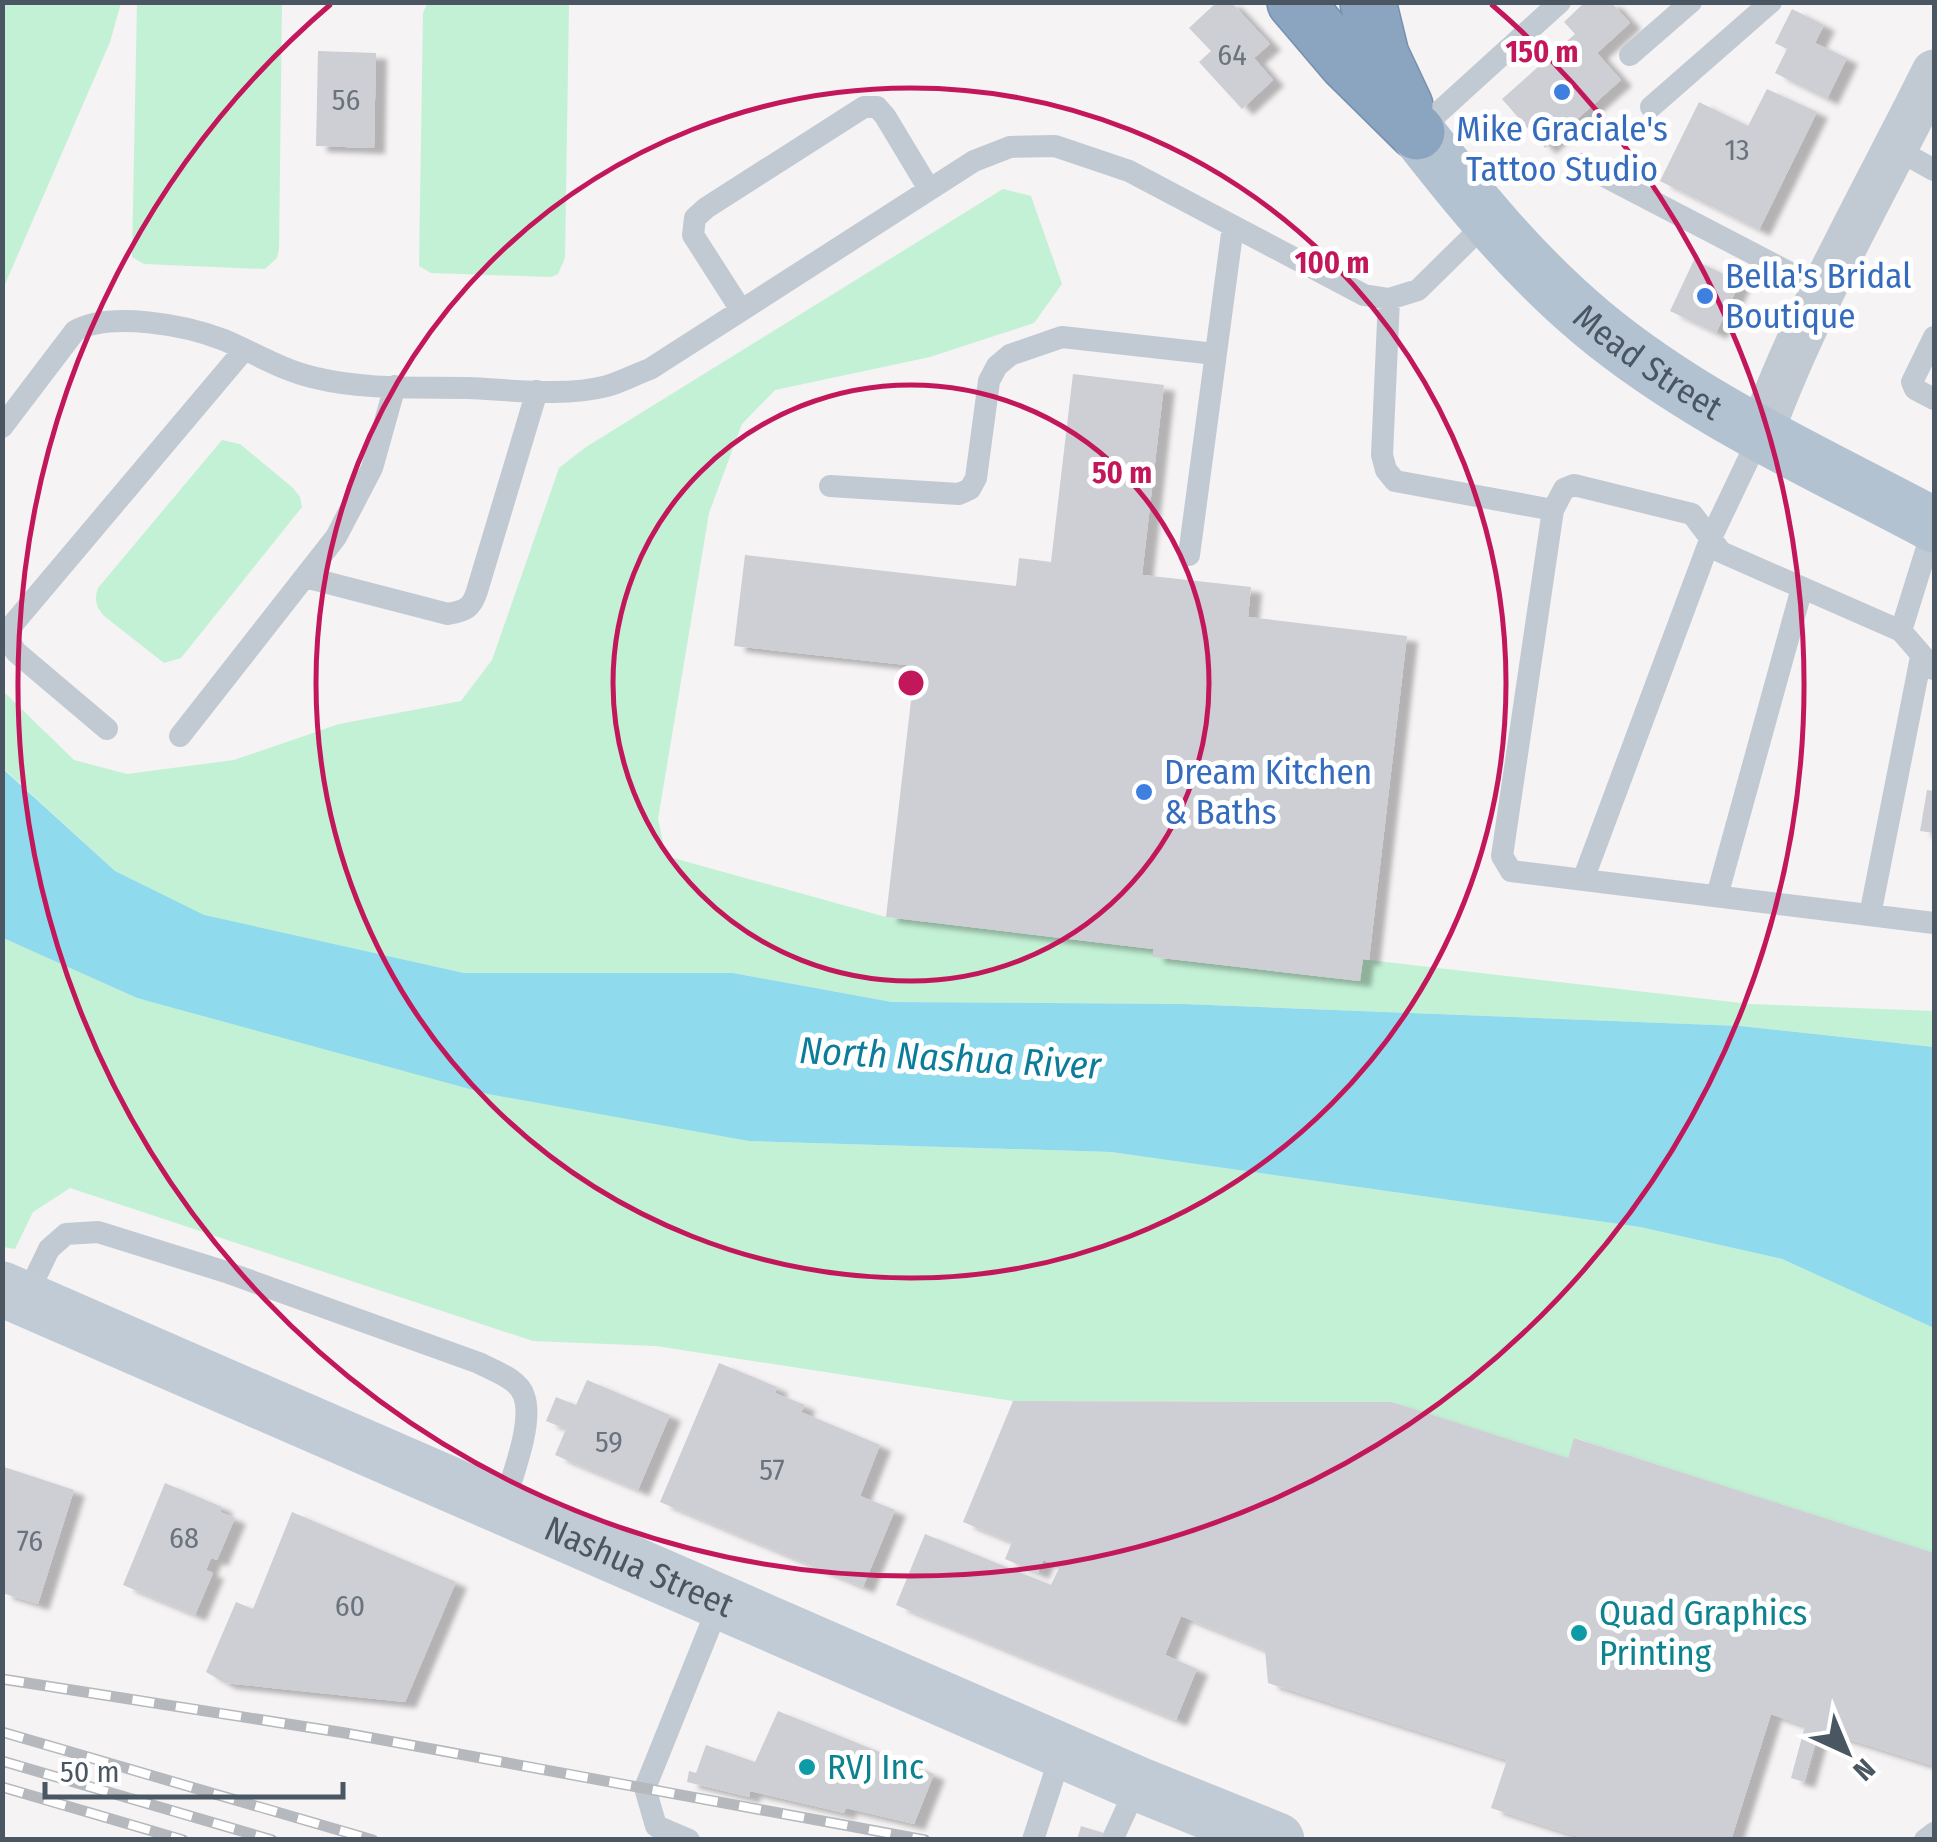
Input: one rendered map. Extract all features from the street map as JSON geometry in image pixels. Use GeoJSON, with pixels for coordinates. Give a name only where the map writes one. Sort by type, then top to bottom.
{"type":"FeatureCollection","features":[{"type":"Feature","properties":{"kind":"highway"},"geometry":{"type":"LineString","coordinates":[[1295,2],[1346,62],[1417,132]]}},
{"type":"Feature","properties":{"kind":"highway"},"geometry":{"type":"LineString","coordinates":[[1368,2],[1381,56],[1417,132]]}},
{"type":"Feature","properties":{"kind":"main road","name":"Mead Street"},"geometry":{"type":"LineString","coordinates":[[1417,132],[1488,221],[1594,325],[1686,391],[1934,525]]}},
{"type":"Feature","properties":{"kind":"main road","name":"Nashua Street"},"geometry":{"type":"LineString","coordinates":[[14,1294],[1138,1784],[1277,1839]]}},
{"type":"Feature","properties":{"kind":"street"},"geometry":{"type":"LineString","coordinates":[[1760,433],[1825,291],[1915,159],[1934,72]]}},
{"type":"Feature","properties":{"kind":"lane"},"geometry":{"type":"LineString","coordinates":[[1417,132],[1560,2]]}},
{"type":"Feature","properties":{"kind":"lane"},"geometry":{"type":"LineString","coordinates":[[1650,107],[1772,2]]}},
{"type":"Feature","properties":{"kind":"lane"},"geometry":{"type":"LineString","coordinates":[[1630,55],[1681,6]]}},
{"type":"Feature","properties":{"kind":"lane"},"geometry":{"type":"LineString","coordinates":[[740,310],[694,236],[694,218],[706,208],[864,108],[877,107],[886,116],[929,189]]}},
{"type":"Feature","properties":{"kind":"lane"},"geometry":{"type":"LineString","coordinates":[[2,427],[75,331],[89,323],[109,320],[174,327],[221,339],[314,378],[355,385],[537,391],[606,386],[650,369],[974,161],[1010,148],[1056,146],[1129,172],[1364,295],[1389,299],[1418,290],[1488,221]]}},
{"type":"Feature","properties":{"kind":"lane"},"geometry":{"type":"LineString","coordinates":[[1581,164],[1825,291]]}},
{"type":"Feature","properties":{"kind":"lane"},"geometry":{"type":"LineString","coordinates":[[1189,555],[1233,226]]}},
{"type":"Feature","properties":{"kind":"lane"},"geometry":{"type":"LineString","coordinates":[[1389,299],[1382,455],[1395,482],[1553,510]]}},
{"type":"Feature","properties":{"kind":"lane"},"geometry":{"type":"LineString","coordinates":[[1934,337],[1912,382],[1915,389],[1934,399]]}},
{"type":"Feature","properties":{"kind":"lane"},"geometry":{"type":"LineString","coordinates":[[830,486],[959,494],[970,489],[976,478],[988,382],[997,366],[1029,346],[1062,338],[1215,354]]}},
{"type":"Feature","properties":{"kind":"lane"},"geometry":{"type":"LineString","coordinates":[[107,728],[16,652],[8,630],[244,350]]}},
{"type":"Feature","properties":{"kind":"lane"},"geometry":{"type":"LineString","coordinates":[[180,736],[336,538],[372,468],[395,386]]}},
{"type":"Feature","properties":{"kind":"lane"},"geometry":{"type":"LineString","coordinates":[[305,576],[448,614],[465,610],[478,591],[537,391]]}},
{"type":"Feature","properties":{"kind":"lane"},"geometry":{"type":"LineString","coordinates":[[1583,880],[1710,540],[1760,433]]}},
{"type":"Feature","properties":{"kind":"lane"},"geometry":{"type":"LineString","coordinates":[[1870,915],[1928,663],[1901,631],[1721,552],[1692,514],[1574,485],[1564,488],[1553,510],[1502,856],[1511,871],[1934,923]]}},
{"type":"Feature","properties":{"kind":"lane"},"geometry":{"type":"LineString","coordinates":[[1901,631],[1934,525]]}},
{"type":"Feature","properties":{"kind":"lane"},"geometry":{"type":"LineString","coordinates":[[1718,896],[1802,588]]}},
{"type":"Feature","properties":{"kind":"lane"},"geometry":{"type":"LineString","coordinates":[[14,1294],[49,1248],[66,1234],[84,1230],[226,1272],[480,1363],[512,1380],[524,1394],[527,1421],[503,1507]]}},
{"type":"Feature","properties":{"kind":"lane"},"geometry":{"type":"LineString","coordinates":[[689,1840],[656,1826],[645,1788],[720,1602]]}},
{"type":"Feature","properties":{"kind":"lane"},"geometry":{"type":"LineString","coordinates":[[1032,1840],[1062,1751]]}},
{"type":"Feature","properties":{"kind":"lane"},"geometry":{"type":"LineString","coordinates":[[1114,1836],[1138,1784]]}},
{"type":"Feature","properties":{"kind":"lane"},"geometry":{"type":"LineString","coordinates":[[1924,1840],[1934,1832]]}},
{"type":"Feature","properties":{"kind":"green space"},"geometry":{"type":"Polygon","coordinates":[[[3,2],[121,3],[110,42],[3,289],[3,2]]]}},
{"type":"Feature","properties":{"kind":"green space"},"geometry":{"type":"Polygon","coordinates":[[[428,2],[569,4],[565,258],[558,274],[551,277],[431,273],[419,266],[423,13],[428,2]]]}},
{"type":"Feature","properties":{"kind":"green space"},"geometry":{"type":"Polygon","coordinates":[[[137,3],[282,3],[279,249],[277,258],[265,269],[144,264],[132,257],[137,3]]]}},
{"type":"Feature","properties":{"kind":"green space"},"geometry":{"type":"Polygon","coordinates":[[[1003,189],[1031,196],[1062,284],[1034,323],[930,357],[775,390],[742,424],[709,513],[658,819],[666,856],[886,917],[1153,949],[1153,957],[1359,981],[1363,959],[1750,1004],[1934,1011],[1934,1047],[1740,1026],[1184,1004],[892,1002],[733,973],[464,973],[204,916],[115,871],[3,768],[2,690],[74,760],[127,774],[234,760],[339,724],[461,701],[492,660],[559,468],[586,447],[1003,189]]]}},
{"type":"Feature","properties":{"kind":"green space"},"geometry":{"type":"Polygon","coordinates":[[[222,440],[240,444],[293,488],[302,507],[181,658],[164,663],[104,616],[96,603],[98,588],[222,440]]]}},
{"type":"Feature","properties":{"kind":"green space"},"geometry":{"type":"Polygon","coordinates":[[[3,938],[137,998],[749,1141],[1111,1152],[1640,1227],[1782,1259],[1934,1328],[1934,1553],[1575,1438],[1568,1458],[1392,1402],[1013,1401],[656,1346],[533,1341],[70,1188],[33,1212],[15,1249],[3,1247],[3,938]]]}},
{"type":"Feature","properties":{"kind":"water","name":"North Nashua River"},"geometry":{"type":"Polygon","coordinates":[[[2,768],[115,871],[204,915],[464,973],[733,973],[892,1002],[1184,1004],[1740,1026],[1934,1047],[1934,1328],[1782,1259],[1640,1227],[1111,1152],[749,1141],[488,1094],[137,998],[3,938],[2,768]]]}},
{"type":"Feature","properties":{"kind":"building"},"geometry":{"type":"Polygon","coordinates":[[[1217,2],[1231,2],[1270,44],[1254,58],[1273,80],[1242,109],[1199,62],[1211,51],[1189,28],[1217,2]]]}},
{"type":"Feature","properties":{"kind":"building"},"geometry":{"type":"Polygon","coordinates":[[[1585,2],[1611,2],[1630,23],[1597,53],[1621,80],[1545,148],[1502,99],[1575,34],[1564,22],[1585,2]]]}},
{"type":"Feature","properties":{"kind":"building"},"geometry":{"type":"Polygon","coordinates":[[[1792,9],[1824,25],[1815,43],[1847,58],[1827,99],[1775,73],[1787,49],[1775,43],[1792,9]]]}},
{"type":"Feature","properties":{"kind":"building"},"geometry":{"type":"Polygon","coordinates":[[[318,51],[376,53],[374,148],[316,146],[318,51]]]}},
{"type":"Feature","properties":{"kind":"building"},"geometry":{"type":"Polygon","coordinates":[[[1767,89],[1817,112],[1759,230],[1660,181],[1699,102],[1748,126],[1767,89]]]}},
{"type":"Feature","properties":{"kind":"building","name":"Bella's Bridal Boutique"},"geometry":{"type":"Polygon","coordinates":[[[1694,260],[1740,282],[1716,333],[1670,311],[1694,260]]]}},
{"type":"Feature","properties":{"kind":"building","name":"Dream Kitchen & Baths"},"geometry":{"type":"Polygon","coordinates":[[[1073,374],[1164,385],[1142,575],[1251,587],[1248,617],[1407,636],[1369,960],[1363,959],[1360,981],[1153,957],[1153,949],[886,917],[915,666],[734,646],[745,555],[1016,586],[1019,558],[1051,562],[1073,374]]]}},
{"type":"Feature","properties":{"kind":"building"},"geometry":{"type":"Polygon","coordinates":[[[1927,790],[1934,791],[1934,833],[1920,831],[1927,790]]]}},
{"type":"Feature","properties":{"kind":"building"},"geometry":{"type":"Polygon","coordinates":[[[719,1363],[777,1387],[775,1393],[805,1405],[801,1412],[880,1445],[860,1496],[895,1510],[863,1587],[660,1502],[719,1363]]]}},
{"type":"Feature","properties":{"kind":"building"},"geometry":{"type":"Polygon","coordinates":[[[587,1380],[670,1415],[638,1490],[555,1455],[566,1429],[546,1421],[556,1397],[576,1405],[587,1380]]]}},
{"type":"Feature","properties":{"kind":"building","name":"Quad Graphics Printing"},"geometry":{"type":"Polygon","coordinates":[[[1013,1401],[1392,1402],[1568,1458],[1574,1438],[1934,1553],[1934,1766],[1819,1730],[1804,1782],[1791,1778],[1805,1726],[1771,1714],[1731,1840],[1588,1840],[1491,1808],[1507,1760],[1268,1683],[1265,1650],[1181,1616],[1165,1655],[1197,1669],[1176,1720],[896,1605],[925,1534],[1051,1585],[1060,1566],[1043,1560],[1038,1573],[1005,1559],[1012,1542],[963,1522],[1013,1401]]]}},
{"type":"Feature","properties":{"kind":"building"},"geometry":{"type":"Polygon","coordinates":[[[4,1467],[74,1490],[38,1604],[2,1593],[4,1467]]]}},
{"type":"Feature","properties":{"kind":"building"},"geometry":{"type":"Polygon","coordinates":[[[165,1483],[222,1507],[220,1512],[235,1518],[217,1560],[211,1558],[206,1570],[213,1573],[195,1615],[123,1585],[165,1483]]]}},
{"type":"Feature","properties":{"kind":"building"},"geometry":{"type":"Polygon","coordinates":[[[292,1512],[456,1582],[405,1702],[225,1683],[206,1672],[236,1602],[253,1609],[292,1512]]]}},
{"type":"Feature","properties":{"kind":"building","name":"RVJ Inc"},"geometry":{"type":"Polygon","coordinates":[[[778,1711],[934,1774],[914,1824],[846,1808],[844,1813],[750,1791],[749,1797],[687,1782],[689,1771],[696,1773],[706,1745],[755,1762],[778,1711]]]}},
{"type":"Feature","properties":{"kind":"building"},"geometry":{"type":"Polygon","coordinates":[[[1081,1826],[1123,1839],[1077,1840],[1081,1826]]]}},
{"type":"Feature","properties":{"kind":"railway"},"geometry":{"type":"LineString","coordinates":[[2,1679],[345,1733],[925,1840]]}},
{"type":"Feature","properties":{"kind":"railway"},"geometry":{"type":"LineString","coordinates":[[2,1732],[373,1840]]}},
{"type":"Feature","properties":{"kind":"railway"},"geometry":{"type":"LineString","coordinates":[[2,1761],[272,1840]]}},
{"type":"Feature","properties":{"kind":"railway"},"geometry":{"type":"LineString","coordinates":[[2,1787],[183,1840]]}},
{"type":"Feature","properties":{"kind":"place","name":"Mike Graciale's Tattoo Studio"},"geometry":{"type":"Point","coordinates":[1562,92]}},
{"type":"Feature","properties":{"kind":"place","name":"Bella's Bridal Boutique"},"geometry":{"type":"Point","coordinates":[1705,296]}},
{"type":"Feature","properties":{"kind":"place","name":"Dream Kitchen & Baths"},"geometry":{"type":"Point","coordinates":[1144,792]}},
{"type":"Feature","properties":{"kind":"place","name":"Quad Graphics Printing"},"geometry":{"type":"Point","coordinates":[1579,1633]}},
{"type":"Feature","properties":{"kind":"place","name":"RVJ Inc"},"geometry":{"type":"Point","coordinates":[807,1767]}}]}
